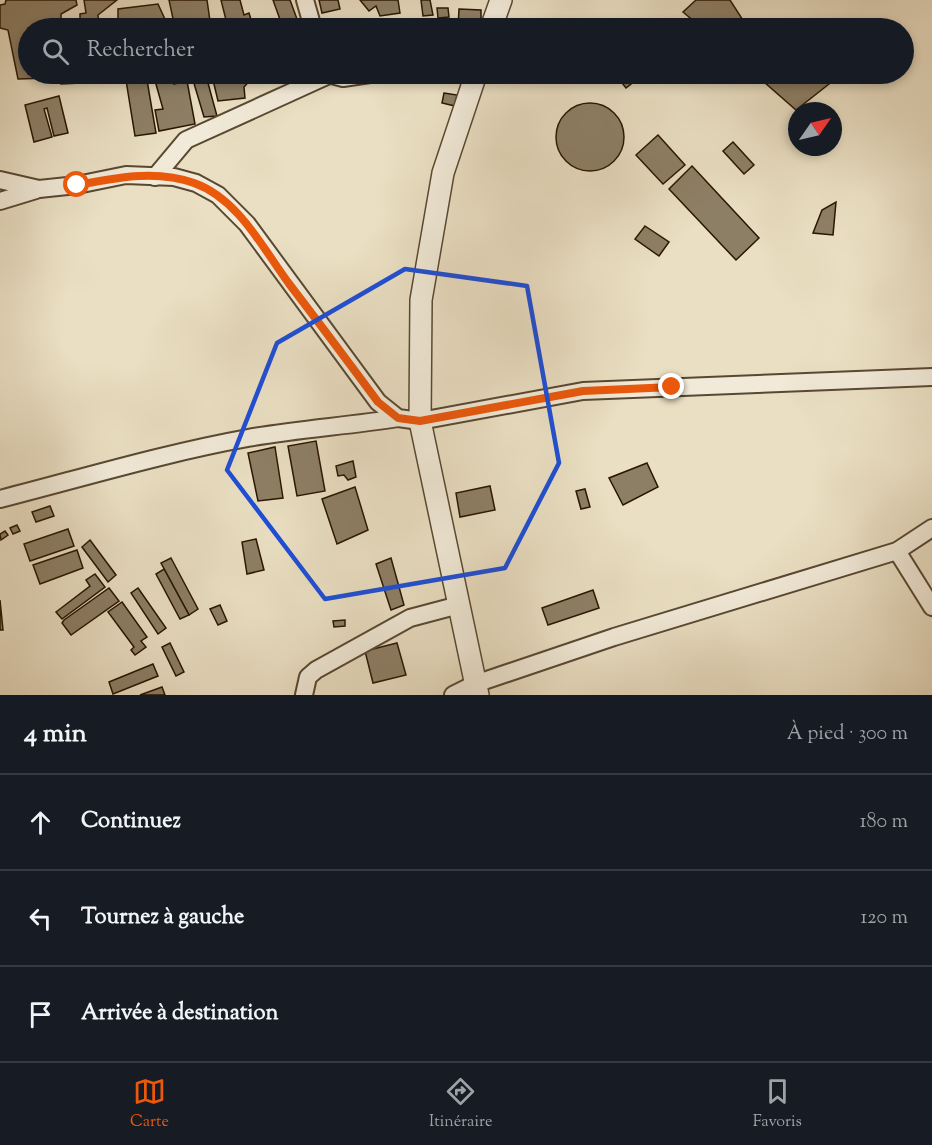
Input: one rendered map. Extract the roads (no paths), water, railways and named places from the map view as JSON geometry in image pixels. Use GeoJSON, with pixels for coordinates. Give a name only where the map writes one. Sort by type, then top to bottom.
{"type":"FeatureCollection","features":[{"type":"Feature","properties":{"kind":"street"},"geometry":{"type":"LineString","coordinates":[[305,0],[310,18]]}},
{"type":"Feature","properties":{"kind":"street"},"geometry":{"type":"LineString","coordinates":[[495,18],[501,0]]}},
{"type":"Feature","properties":{"kind":"street"},"geometry":{"type":"LineString","coordinates":[[156,177],[186,140],[307,84]]}},
{"type":"Feature","properties":{"kind":"street"},"geometry":{"type":"LineString","coordinates":[[473,84],[443,173],[421,300],[420,421],[476,690]]}},
{"type":"Feature","properties":{"kind":"street"},"geometry":{"type":"LineString","coordinates":[[0,201],[39,189],[77,185],[126,175],[174,177],[196,183],[218,195],[247,224],[378,402],[398,418]]}},
{"type":"Feature","properties":{"kind":"street"},"geometry":{"type":"LineString","coordinates":[[0,180],[39,189]]}},
{"type":"Feature","properties":{"kind":"street"},"geometry":{"type":"LineString","coordinates":[[0,499],[246,438],[398,418],[420,421],[583,391],[932,377]]}},
{"type":"Feature","properties":{"kind":"street"},"geometry":{"type":"LineString","coordinates":[[453,695],[476,690],[614,637],[897,551],[932,528]]}},
{"type":"Feature","properties":{"kind":"street"},"geometry":{"type":"LineString","coordinates":[[897,551],[932,607]]}},
{"type":"Feature","properties":{"kind":"street"},"geometry":{"type":"LineString","coordinates":[[304,695],[308,677],[316,670],[410,618],[459,605]]}}]}
